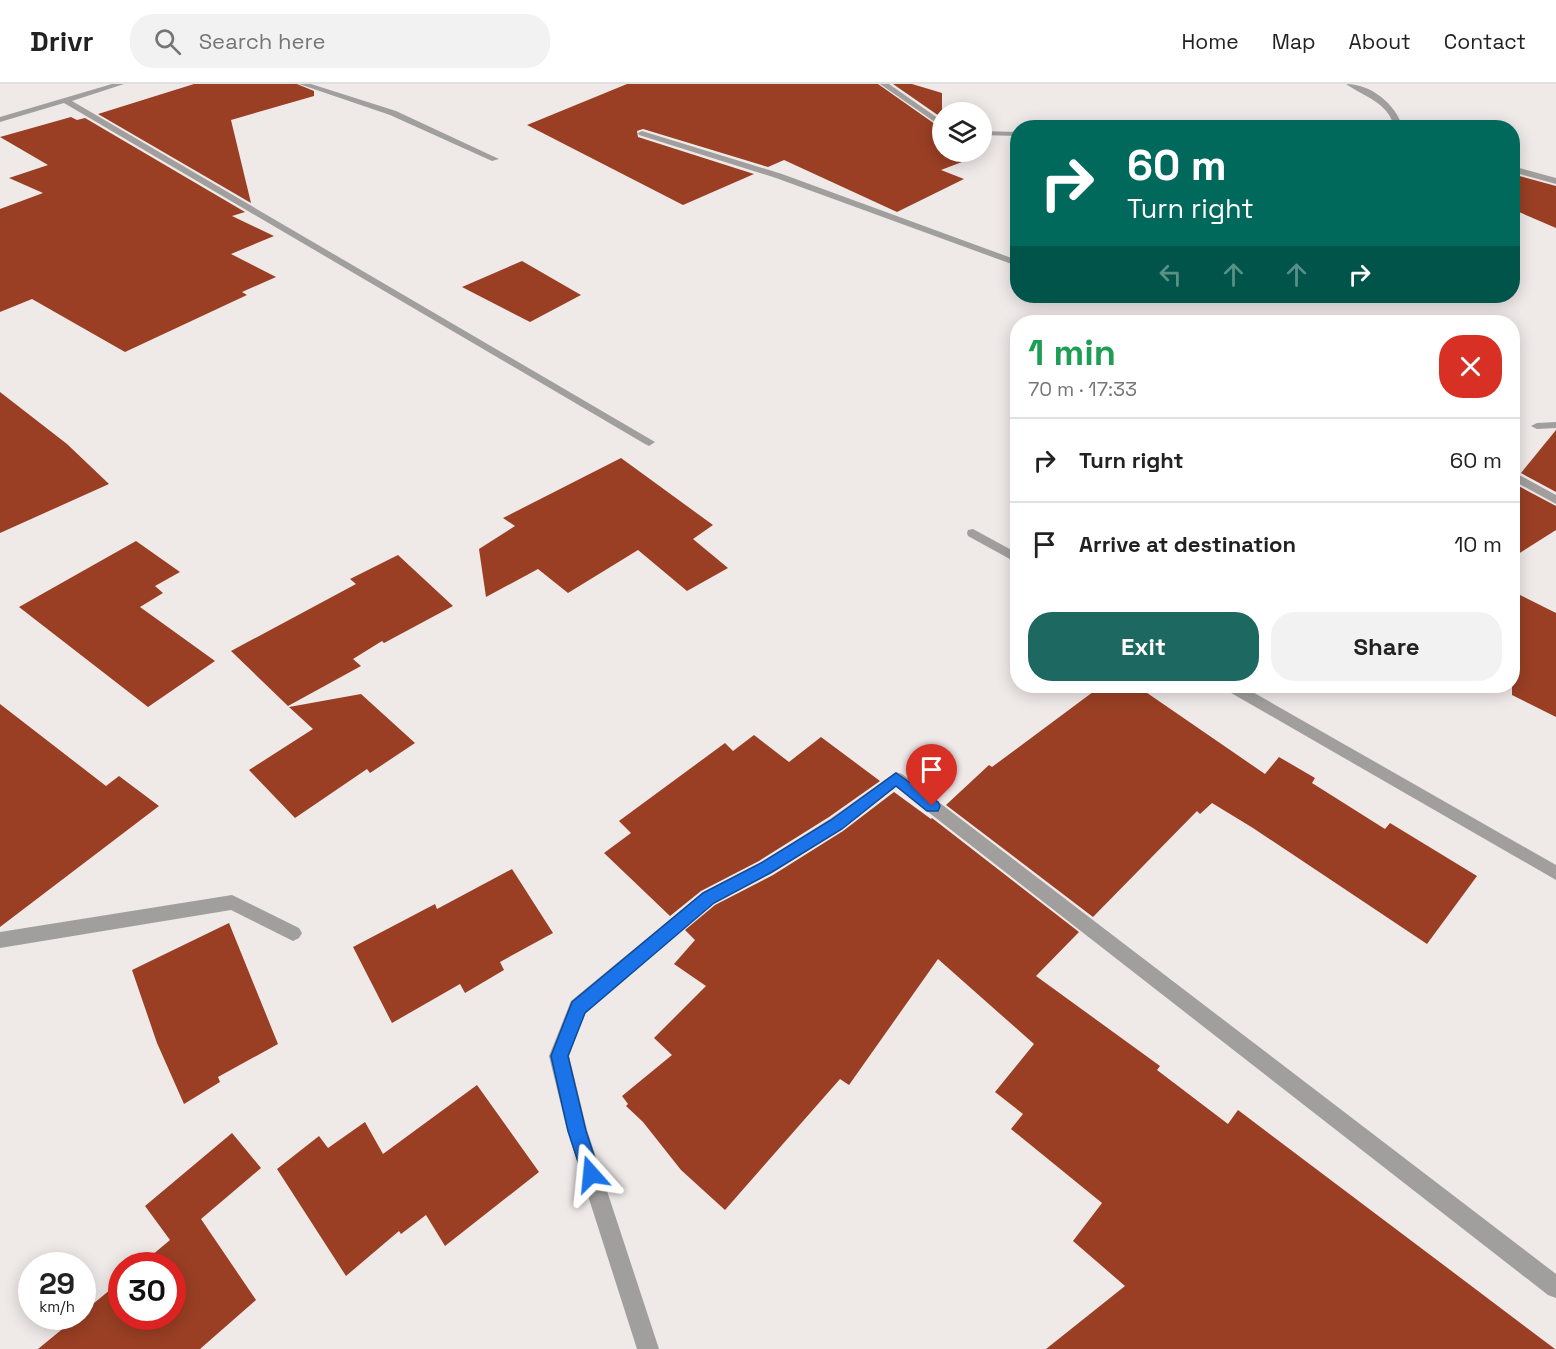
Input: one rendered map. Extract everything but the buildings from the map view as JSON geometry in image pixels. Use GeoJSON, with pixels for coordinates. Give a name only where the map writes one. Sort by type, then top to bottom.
{"type":"FeatureCollection","features":[{"type":"Feature","properties":{"kind":"street"},"geometry":{"type":"LineString","coordinates":[[0,120],[120,84]]}},
{"type":"Feature","properties":{"kind":"street"},"geometry":{"type":"LineString","coordinates":[[303,84],[393,113],[495,159]]}},
{"type":"Feature","properties":{"kind":"street"},"geometry":{"type":"LineString","coordinates":[[884,84],[932,118]]}},
{"type":"Feature","properties":{"kind":"street"},"geometry":{"type":"LineString","coordinates":[[1350,84],[1381,100],[1393,111],[1396,120]]}},
{"type":"Feature","properties":{"kind":"street"},"geometry":{"type":"LineString","coordinates":[[66,101],[649,442]]}},
{"type":"Feature","properties":{"kind":"street"},"geometry":{"type":"LineString","coordinates":[[642,133],[779,176],[1010,260]]}},
{"type":"Feature","properties":{"kind":"street"},"geometry":{"type":"LineString","coordinates":[[992,133],[1010,134]]}},
{"type":"Feature","properties":{"kind":"street"},"geometry":{"type":"LineString","coordinates":[[1520,171],[1556,181]]}},
{"type":"Feature","properties":{"kind":"street"},"geometry":{"type":"LineString","coordinates":[[1537,426],[1556,425]]}},
{"type":"Feature","properties":{"kind":"street"},"geometry":{"type":"LineString","coordinates":[[1520,480],[1556,500]]}},
{"type":"Feature","properties":{"kind":"street"},"geometry":{"type":"LineString","coordinates":[[973,533],[1010,555]]}},
{"type":"Feature","properties":{"kind":"street"},"geometry":{"type":"LineString","coordinates":[[1243,693],[1556,873]]}},
{"type":"Feature","properties":{"kind":"street"},"geometry":{"type":"LineString","coordinates":[[648,1349],[577,1131],[559,1056],[578,1007],[708,898],[766,868],[837,824],[896,778],[1556,1287]]}},
{"type":"Feature","properties":{"kind":"street"},"geometry":{"type":"LineString","coordinates":[[0,940],[232,902],[293,933]]}},
{"type":"Feature","properties":{"kind":"route"},"geometry":{"type":"LineString","coordinates":[[591,1174],[577,1131],[559,1056],[578,1007],[708,898],[766,868],[837,824],[896,778],[932,806]]}}]}
